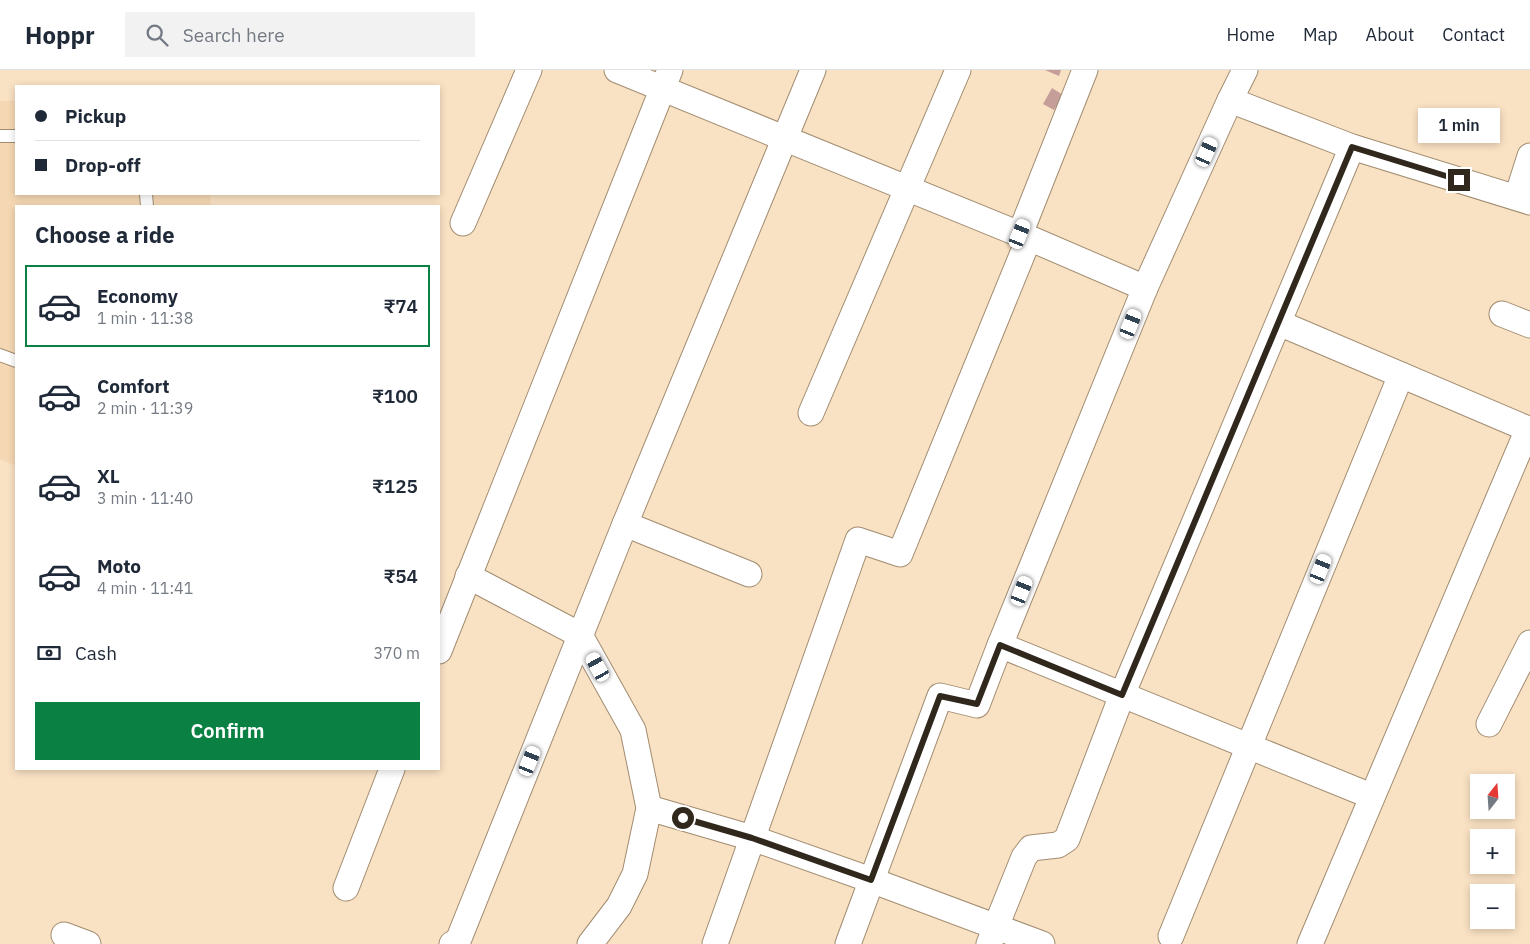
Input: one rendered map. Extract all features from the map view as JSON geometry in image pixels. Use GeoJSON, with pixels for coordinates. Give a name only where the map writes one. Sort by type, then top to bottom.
{"type":"FeatureCollection","features":[{"type":"Feature","properties":{"kind":"street"},"geometry":{"type":"LineString","coordinates":[[463,223],[529,70]]}},
{"type":"Feature","properties":{"kind":"street"},"geometry":{"type":"LineString","coordinates":[[617,70],[667,79],[785,138],[1025,236],[1145,288]]}},
{"type":"Feature","properties":{"kind":"street"},"geometry":{"type":"LineString","coordinates":[[452,944],[458,941],[625,524],[813,70]]}},
{"type":"Feature","properties":{"kind":"street"},"geometry":{"type":"LineString","coordinates":[[811,413],[958,70]]}},
{"type":"Feature","properties":{"kind":"street"},"geometry":{"type":"LineString","coordinates":[[714,944],[858,540],[900,554],[1025,236],[1085,70]]}},
{"type":"Feature","properties":{"kind":"street"},"geometry":{"type":"LineString","coordinates":[[848,944],[940,696],[977,704],[1145,288],[1245,70]]}},
{"type":"Feature","properties":{"kind":"street"},"geometry":{"type":"LineString","coordinates":[[440,648],[667,79]]}},
{"type":"Feature","properties":{"kind":"street"},"geometry":{"type":"LineString","coordinates":[[1230,100],[1352,147],[1523,200],[1530,156]]}},
{"type":"Feature","properties":{"kind":"street"},"geometry":{"type":"LineString","coordinates":[[992,935],[1024,857],[1031,848],[1058,845],[1067,839],[1122,695],[1352,147]]}},
{"type":"Feature","properties":{"kind":"street"},"geometry":{"type":"LineString","coordinates":[[1502,314],[1530,325]]}},
{"type":"Feature","properties":{"kind":"street"},"geometry":{"type":"LineString","coordinates":[[1279,323],[1528,429],[1371,796],[1310,944]]}},
{"type":"Feature","properties":{"kind":"street"},"geometry":{"type":"LineString","coordinates":[[1171,936],[1401,375]]}},
{"type":"Feature","properties":{"kind":"street"},"geometry":{"type":"LineString","coordinates":[[625,524],[749,574]]}},
{"type":"Feature","properties":{"kind":"street"},"geometry":{"type":"LineString","coordinates":[[468,576],[580,635],[633,730],[649,808],[635,874],[619,906],[590,944]]}},
{"type":"Feature","properties":{"kind":"street"},"geometry":{"type":"LineString","coordinates":[[1489,724],[1530,643]]}},
{"type":"Feature","properties":{"kind":"street"},"geometry":{"type":"LineString","coordinates":[[1000,645],[1371,796]]}},
{"type":"Feature","properties":{"kind":"street"},"geometry":{"type":"LineString","coordinates":[[346,888],[392,770]]}},
{"type":"Feature","properties":{"kind":"street"},"geometry":{"type":"LineString","coordinates":[[649,808],[752,838],[871,880],[992,935],[1042,944]]}},
{"type":"Feature","properties":{"kind":"street"},"geometry":{"type":"LineString","coordinates":[[64,935],[88,944]]}},
{"type":"Feature","properties":{"kind":"lane"},"geometry":{"type":"LineString","coordinates":[[0,136],[15,136]]}},
{"type":"Feature","properties":{"kind":"lane"},"geometry":{"type":"LineString","coordinates":[[0,355],[15,361]]}},
{"type":"Feature","properties":{"kind":"shaded area"},"geometry":{"type":"Polygon","coordinates":[[[0,101],[15,101],[15,195],[210,195],[211,205],[15,205],[15,466],[0,459],[0,101]]]}},
{"type":"Feature","properties":{"kind":"building"},"geometry":{"type":"Polygon","coordinates":[[[1045,70],[1061,70],[1059,76],[1045,70]]]}},
{"type":"Feature","properties":{"kind":"building"},"geometry":{"type":"Polygon","coordinates":[[[1052,88],[1063,95],[1054,110],[1043,104],[1052,88]]]}},
{"type":"Feature","properties":{"kind":"route"},"geometry":{"type":"LineString","coordinates":[[683,818],[752,838],[871,880],[940,696],[977,704],[1000,645],[1122,695],[1352,147],[1459,180]]}}]}
